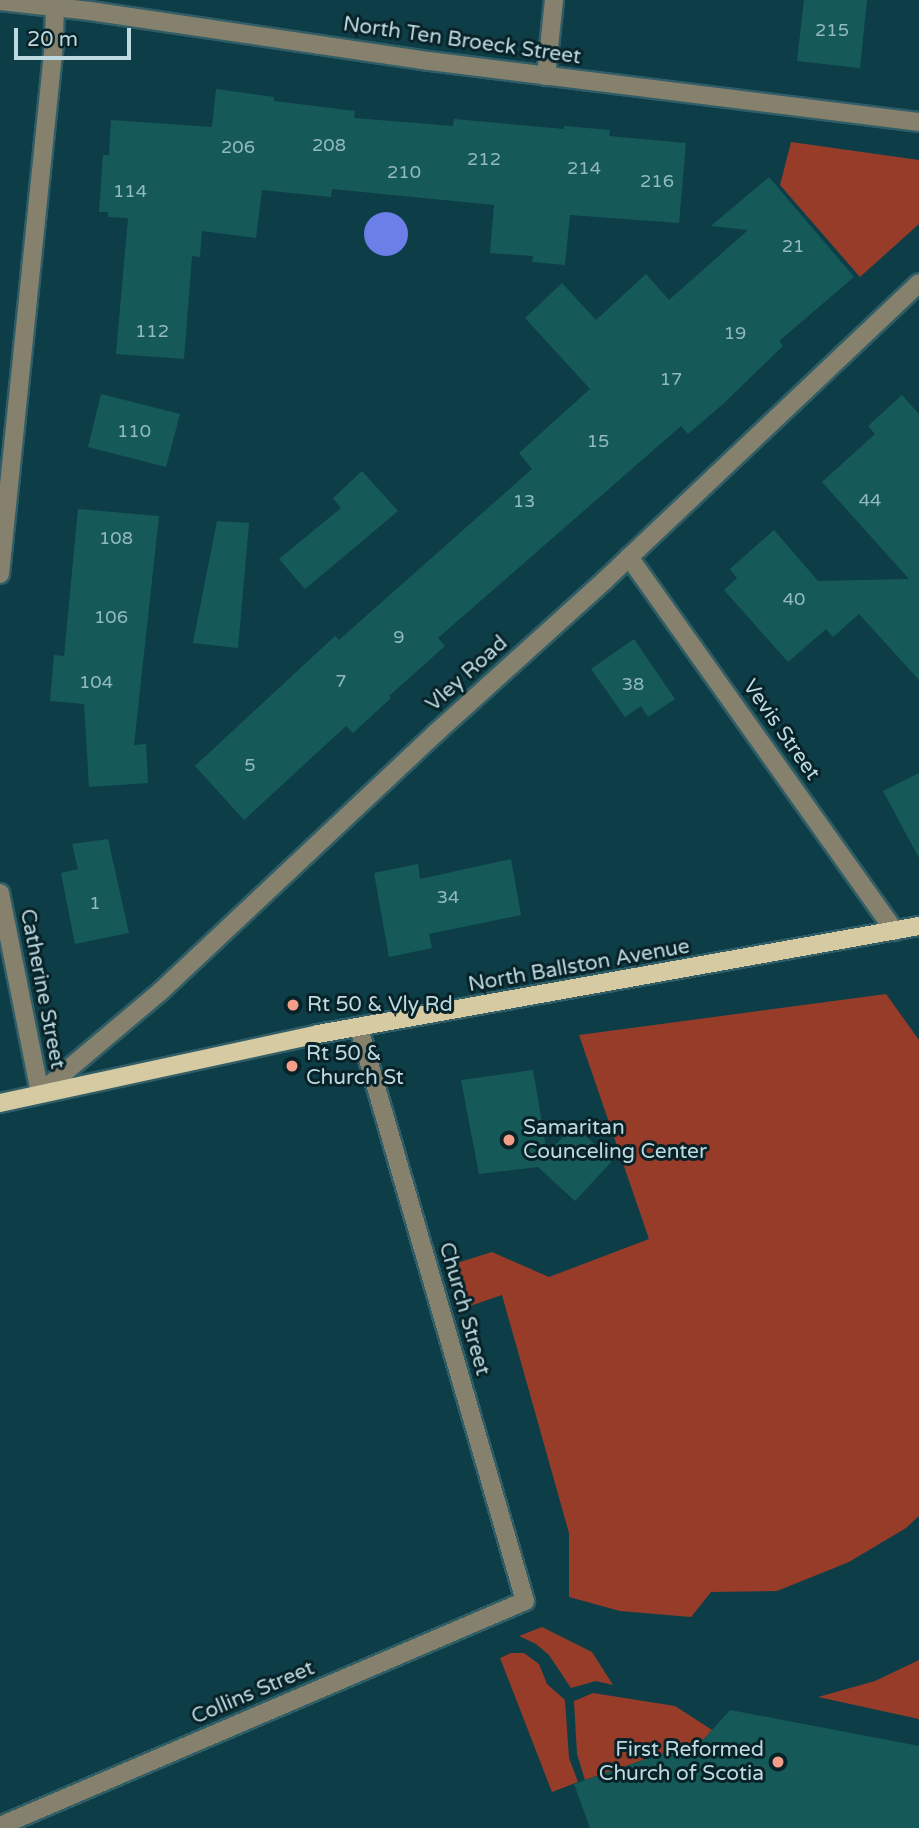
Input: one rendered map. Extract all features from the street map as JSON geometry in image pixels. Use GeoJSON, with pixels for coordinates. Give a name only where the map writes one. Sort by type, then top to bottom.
{"type":"FeatureCollection","features":[{"type":"Feature","properties":{"kind":"main road","name":"North Ballston Avenue"},"geometry":{"type":"LineString","coordinates":[[0,1103],[318,1034],[919,926]]}},
{"type":"Feature","properties":{"kind":"street"},"geometry":{"type":"LineString","coordinates":[[546,76],[554,0]]}},
{"type":"Feature","properties":{"kind":"street","name":"North Ten Broeck Street"},"geometry":{"type":"LineString","coordinates":[[0,1],[55,4],[546,76],[919,122]]}},
{"type":"Feature","properties":{"kind":"street"},"geometry":{"type":"LineString","coordinates":[[0,574],[55,4]]}},
{"type":"Feature","properties":{"kind":"street","name":"Vley Road"},"geometry":{"type":"LineString","coordinates":[[40,1093],[161,991],[629,557],[919,283]]}},
{"type":"Feature","properties":{"kind":"street","name":"Vevis Street"},"geometry":{"type":"LineString","coordinates":[[629,557],[895,931]]}},
{"type":"Feature","properties":{"kind":"street","name":"Catherine Street"},"geometry":{"type":"LineString","coordinates":[[0,893],[40,1093]]}},
{"type":"Feature","properties":{"kind":"street","name":"Church Street"},"geometry":{"type":"LineString","coordinates":[[359,1028],[524,1601]]}},
{"type":"Feature","properties":{"kind":"street","name":"Collins Street"},"geometry":{"type":"LineString","coordinates":[[0,1826],[524,1601]]}},
{"type":"Feature","properties":{"kind":"shaded area"},"geometry":{"type":"Polygon","coordinates":[[[791,142],[919,160],[919,224],[860,277],[780,185],[791,142]]]}},
{"type":"Feature","properties":{"kind":"shaded area"},"geometry":{"type":"Polygon","coordinates":[[[886,994],[919,1040],[919,1516],[906,1528],[849,1562],[777,1591],[711,1592],[691,1617],[620,1611],[569,1597],[569,1533],[502,1295],[470,1306],[457,1263],[492,1252],[549,1277],[649,1239],[579,1035],[886,994]]]}},
{"type":"Feature","properties":{"kind":"shaded area"},"geometry":{"type":"Polygon","coordinates":[[[542,1627],[592,1652],[613,1685],[596,1681],[571,1688],[549,1655],[536,1644],[519,1636],[542,1627]]]}},
{"type":"Feature","properties":{"kind":"shaded area"},"geometry":{"type":"Polygon","coordinates":[[[511,1653],[524,1653],[539,1664],[547,1684],[565,1700],[569,1758],[578,1782],[552,1792],[500,1658],[511,1653]]]}},
{"type":"Feature","properties":{"kind":"shaded area"},"geometry":{"type":"Polygon","coordinates":[[[919,1660],[919,1719],[818,1697],[875,1681],[919,1660]]]}},
{"type":"Feature","properties":{"kind":"shaded area"},"geometry":{"type":"Polygon","coordinates":[[[593,1693],[675,1706],[712,1730],[704,1739],[585,1780],[577,1754],[574,1701],[593,1693]]]}},
{"type":"Feature","properties":{"kind":"water"},"geometry":{"type":"Polygon","coordinates":[[[386,212],[401,219],[408,234],[401,249],[386,256],[371,249],[364,234],[371,219],[386,212]]]}},
{"type":"Feature","properties":{"kind":"building"},"geometry":{"type":"Polygon","coordinates":[[[804,0],[867,0],[860,68],[797,61],[804,0]]]}},
{"type":"Feature","properties":{"kind":"building"},"geometry":{"type":"Polygon","coordinates":[[[216,89],[274,97],[274,101],[355,111],[354,118],[453,126],[454,119],[564,129],[564,126],[610,130],[609,136],[686,143],[679,223],[570,215],[565,265],[532,262],[533,256],[490,253],[494,205],[332,189],[331,197],[262,190],[256,238],[202,231],[200,257],[192,256],[184,359],[116,354],[128,218],[108,217],[108,212],[99,212],[103,155],[109,155],[111,120],[212,127],[216,89]]]}},
{"type":"Feature","properties":{"kind":"building"},"geometry":{"type":"Polygon","coordinates":[[[769,177],[854,277],[779,341],[783,346],[723,404],[688,434],[681,426],[438,638],[445,646],[389,696],[391,698],[353,733],[346,726],[244,820],[195,766],[335,636],[339,640],[532,469],[519,453],[590,389],[525,318],[562,283],[596,320],[646,274],[669,300],[748,230],[711,226],[769,177]]]}},
{"type":"Feature","properties":{"kind":"building"},"geometry":{"type":"Polygon","coordinates":[[[101,394],[180,414],[166,467],[88,447],[101,394]]]}},
{"type":"Feature","properties":{"kind":"building"},"geometry":{"type":"Polygon","coordinates":[[[902,395],[919,414],[919,680],[859,614],[833,637],[826,629],[788,662],[724,590],[737,578],[730,569],[774,530],[818,581],[909,579],[822,482],[875,434],[868,426],[902,395]]]}},
{"type":"Feature","properties":{"kind":"building"},"geometry":{"type":"Polygon","coordinates":[[[362,471],[398,511],[305,589],[279,559],[341,508],[333,498],[362,471]]]}},
{"type":"Feature","properties":{"kind":"building"},"geometry":{"type":"Polygon","coordinates":[[[78,509],[159,516],[134,745],[146,744],[148,783],[89,787],[84,704],[50,701],[54,655],[64,656],[78,509]]]}},
{"type":"Feature","properties":{"kind":"building"},"geometry":{"type":"Polygon","coordinates":[[[217,521],[249,523],[238,648],[193,643],[217,521]]]}},
{"type":"Feature","properties":{"kind":"building"},"geometry":{"type":"Polygon","coordinates":[[[634,639],[675,699],[648,717],[641,706],[625,717],[591,669],[634,639]]]}},
{"type":"Feature","properties":{"kind":"building"},"geometry":{"type":"Polygon","coordinates":[[[919,773],[919,858],[883,791],[919,773]]]}},
{"type":"Feature","properties":{"kind":"building"},"geometry":{"type":"Polygon","coordinates":[[[108,839],[129,933],[75,944],[61,873],[78,869],[72,844],[108,839]]]}},
{"type":"Feature","properties":{"kind":"building"},"geometry":{"type":"Polygon","coordinates":[[[511,859],[521,915],[429,934],[432,948],[389,957],[374,873],[418,864],[420,879],[511,859]]]}},
{"type":"Feature","properties":{"kind":"building","name":"Samaritan Counceling Center"},"geometry":{"type":"Polygon","coordinates":[[[533,1070],[547,1153],[574,1126],[613,1160],[575,1201],[538,1167],[479,1174],[461,1080],[533,1070]]]}},
{"type":"Feature","properties":{"kind":"building","name":"First Reformed Church of Scotia"},"geometry":{"type":"Polygon","coordinates":[[[730,1710],[919,1746],[919,1828],[590,1828],[574,1784],[704,1739],[730,1710]]]}},
{"type":"Feature","properties":{"kind":"place","name":"Rt 50 & Vly Rd"},"geometry":{"type":"Point","coordinates":[293,1005]}},
{"type":"Feature","properties":{"kind":"place","name":"Rt 50 & Church St"},"geometry":{"type":"Point","coordinates":[292,1066]}},
{"type":"Feature","properties":{"kind":"place","name":"Samaritan Counceling Center"},"geometry":{"type":"Point","coordinates":[509,1140]}},
{"type":"Feature","properties":{"kind":"place","name":"First Reformed Church of Scotia"},"geometry":{"type":"Point","coordinates":[778,1762]}}]}
